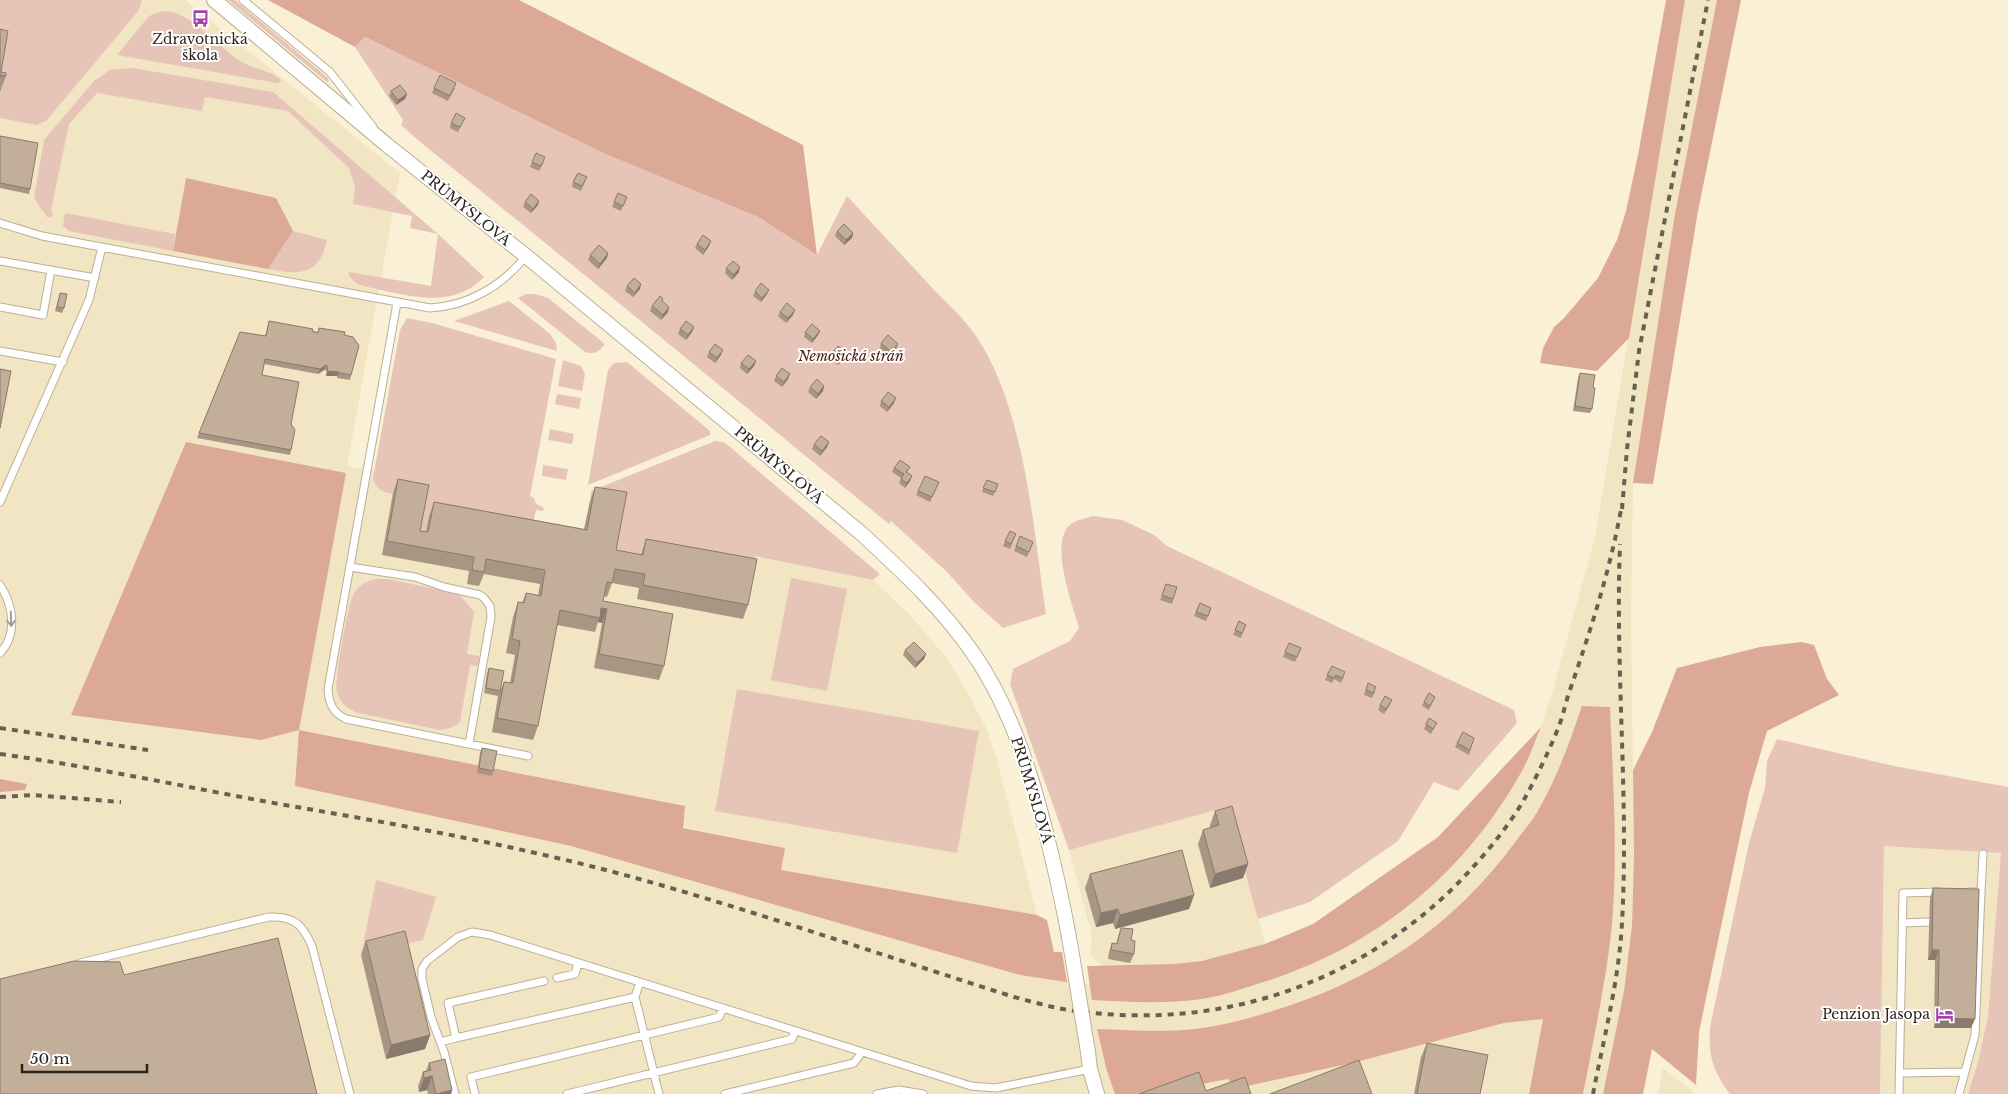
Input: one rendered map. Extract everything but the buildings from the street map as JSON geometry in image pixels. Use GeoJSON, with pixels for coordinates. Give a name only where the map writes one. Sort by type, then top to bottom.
{"type":"FeatureCollection","features":[{"type":"Feature","properties":{"kind":"street","name":"PRŮMYSLOVÁ"},"geometry":{"type":"LineString","coordinates":[[214,0],[862,534],[907,576],[961,637],[976,657],[1015,733],[1039,803],[1066,916],[1090,1069],[1097,1094]]}},
{"type":"Feature","properties":{"kind":"lane"},"geometry":{"type":"LineString","coordinates":[[243,0],[330,72],[387,144]]}},
{"type":"Feature","properties":{"kind":"lane"},"geometry":{"type":"LineString","coordinates":[[0,223],[26,232],[430,308],[454,304],[484,293],[509,275],[526,256]]}},
{"type":"Feature","properties":{"kind":"lane"},"geometry":{"type":"LineString","coordinates":[[0,502],[89,300],[102,247]]}},
{"type":"Feature","properties":{"kind":"lane"},"geometry":{"type":"LineString","coordinates":[[0,261],[94,278]]}},
{"type":"Feature","properties":{"kind":"lane"},"geometry":{"type":"LineString","coordinates":[[0,307],[43,315],[51,270]]}},
{"type":"Feature","properties":{"kind":"lane"},"geometry":{"type":"LineString","coordinates":[[398,303],[328,689],[331,707],[338,715],[346,719],[528,756]]}},
{"type":"Feature","properties":{"kind":"lane"},"geometry":{"type":"LineString","coordinates":[[0,351],[63,362]]}},
{"type":"Feature","properties":{"kind":"lane"},"geometry":{"type":"LineString","coordinates":[[350,567],[415,577],[444,587],[475,594],[488,601],[491,617],[468,744]]}},
{"type":"Feature","properties":{"kind":"lane"},"geometry":{"type":"LineString","coordinates":[[0,585],[7,598],[12,623],[10,639],[0,653]]}},
{"type":"Feature","properties":{"kind":"lane"},"geometry":{"type":"LineString","coordinates":[[1960,1094],[1975,1035],[1982,854]]}},
{"type":"Feature","properties":{"kind":"lane"},"geometry":{"type":"LineString","coordinates":[[1900,1094],[1902,892],[1951,892]]}},
{"type":"Feature","properties":{"kind":"lane"},"geometry":{"type":"LineString","coordinates":[[1961,892],[1981,892]]}},
{"type":"Feature","properties":{"kind":"lane"},"geometry":{"type":"LineString","coordinates":[[77,964],[269,917],[280,916],[292,919],[303,930],[312,946],[350,1094]]}},
{"type":"Feature","properties":{"kind":"lane"},"geometry":{"type":"LineString","coordinates":[[1902,923],[1929,922]]}},
{"type":"Feature","properties":{"kind":"lane"},"geometry":{"type":"LineString","coordinates":[[455,1094],[431,1017],[422,979],[422,969],[427,961],[466,933],[480,933],[971,1086],[985,1088],[1007,1087],[1090,1069]]}},
{"type":"Feature","properties":{"kind":"lane"},"geometry":{"type":"LineString","coordinates":[[557,978],[575,974],[578,963]]}},
{"type":"Feature","properties":{"kind":"lane"},"geometry":{"type":"LineString","coordinates":[[456,1038],[448,1003],[544,981]]}},
{"type":"Feature","properties":{"kind":"lane"},"geometry":{"type":"LineString","coordinates":[[640,982],[635,997],[659,1094]]}},
{"type":"Feature","properties":{"kind":"lane"},"geometry":{"type":"LineString","coordinates":[[440,1042],[635,997]]}},
{"type":"Feature","properties":{"kind":"lane"},"geometry":{"type":"LineString","coordinates":[[475,1094],[471,1077],[719,1017],[722,1008]]}},
{"type":"Feature","properties":{"kind":"lane"},"geometry":{"type":"LineString","coordinates":[[567,1094],[792,1039],[795,1031]]}},
{"type":"Feature","properties":{"kind":"lane"},"geometry":{"type":"LineString","coordinates":[[725,1094],[854,1063],[862,1052]]}},
{"type":"Feature","properties":{"kind":"lane"},"geometry":{"type":"LineString","coordinates":[[1900,1073],[1965,1072]]}},
{"type":"Feature","properties":{"kind":"lane"},"geometry":{"type":"LineString","coordinates":[[877,1094],[898,1090],[923,1094]]}},
{"type":"Feature","properties":{"kind":"shaded area"},"geometry":{"type":"Polygon","coordinates":[[[0,0],[185,0],[400,173],[347,466],[383,472],[581,544],[590,501],[641,553],[752,573],[755,556],[873,580],[909,614],[946,657],[987,730],[997,760],[1037,915],[780,870],[785,848],[682,827],[685,806],[300,730],[295,786],[571,846],[1020,975],[1103,986],[1102,965],[1090,955],[1092,936],[1069,850],[1227,807],[1275,978],[1336,953],[1401,913],[1434,884],[1470,846],[1499,808],[1524,767],[1541,727],[1595,537],[1685,0],[1717,0],[1675,214],[1633,483],[1631,617],[1634,855],[1632,925],[1624,991],[1603,1094],[1583,1094],[1604,988],[1612,923],[1614,855],[1610,707],[1583,706],[1562,761],[1540,809],[1500,862],[1457,909],[1394,958],[1347,983],[1283,1008],[1504,1023],[1543,1019],[1529,1094],[0,1094],[0,0]]]}},
{"type":"Feature","properties":{"kind":"shaded area"},"geometry":{"type":"Polygon","coordinates":[[[268,0],[519,0],[803,145],[817,255],[758,217],[603,153],[365,37],[355,47],[268,0]]]}},
{"type":"Feature","properties":{"kind":"shaded area"},"geometry":{"type":"Polygon","coordinates":[[[1666,0],[1685,0],[1629,338],[1597,371],[1540,363],[1543,348],[1554,327],[1598,278],[1617,240],[1626,211],[1638,155],[1666,0]]]}},
{"type":"Feature","properties":{"kind":"shaded area"},"geometry":{"type":"Polygon","coordinates":[[[1717,0],[1741,0],[1698,211],[1653,484],[1633,483],[1675,214],[1717,0]]]}},
{"type":"Feature","properties":{"kind":"shaded area"},"geometry":{"type":"Polygon","coordinates":[[[186,178],[276,198],[293,231],[268,269],[173,251],[186,178]]]}},
{"type":"Feature","properties":{"kind":"shaded area"},"geometry":{"type":"Polygon","coordinates":[[[186,442],[346,473],[299,730],[261,740],[71,715],[186,442]]]}},
{"type":"Feature","properties":{"kind":"shaded area"},"geometry":{"type":"Polygon","coordinates":[[[1802,642],[1814,645],[1827,679],[1839,695],[1767,731],[1749,793],[1699,1032],[1696,1085],[1652,1049],[1643,1094],[1603,1094],[1624,991],[1632,925],[1634,855],[1633,770],[1652,732],[1677,668],[1760,647],[1802,642]]]}},
{"type":"Feature","properties":{"kind":"shaded area"},"geometry":{"type":"Polygon","coordinates":[[[1582,706],[1610,707],[1615,843],[1612,925],[1599,1010],[1583,1094],[1529,1094],[1543,1019],[1504,1023],[1356,1062],[1243,1087],[1231,1083],[1228,1079],[1147,1094],[1115,1094],[1107,1071],[1097,1029],[1173,1031],[1226,1024],[1266,1013],[1340,985],[1374,968],[1436,926],[1464,901],[1491,872],[1535,816],[1558,770],[1582,706]]]}},
{"type":"Feature","properties":{"kind":"shaded area"},"geometry":{"type":"Polygon","coordinates":[[[1541,727],[1523,769],[1500,806],[1475,840],[1447,872],[1416,900],[1383,925],[1347,947],[1267,981],[1210,998],[1161,1002],[1092,1000],[1087,966],[1175,964],[1202,961],[1265,944],[1313,924],[1438,837],[1541,727]]]}},
{"type":"Feature","properties":{"kind":"shaded area"},"geometry":{"type":"Polygon","coordinates":[[[299,730],[685,806],[683,828],[785,848],[781,870],[1037,915],[1047,920],[1054,952],[1062,952],[1067,982],[1020,975],[571,846],[295,786],[299,730]]]}},
{"type":"Feature","properties":{"kind":"shaded area"},"geometry":{"type":"Polygon","coordinates":[[[0,779],[27,784],[25,790],[0,792],[0,779]]]}},
{"type":"Feature","properties":{"kind":"shaded area"},"geometry":{"type":"Polygon","coordinates":[[[1884,846],[2001,853],[1988,1016],[1978,1062],[1968,1094],[1880,1094],[1884,846]]]}},
{"type":"Feature","properties":{"kind":"shaded area"},"geometry":{"type":"Polygon","coordinates":[[[1663,1068],[1696,1094],[1658,1094],[1663,1068]]]}},
{"type":"Feature","properties":{"kind":"green space"},"geometry":{"type":"Polygon","coordinates":[[[0,0],[142,0],[139,10],[46,121],[36,125],[0,118],[0,0]]]}},
{"type":"Feature","properties":{"kind":"green space"},"geometry":{"type":"Polygon","coordinates":[[[228,0],[235,0],[328,78],[329,82],[327,82],[228,0]]]}},
{"type":"Feature","properties":{"kind":"green space"},"geometry":{"type":"Polygon","coordinates":[[[163,11],[184,17],[203,30],[240,61],[273,75],[282,81],[277,83],[117,55],[149,16],[163,11]]]}},
{"type":"Feature","properties":{"kind":"green space","name":"Nemošická stráň"},"geometry":{"type":"Polygon","coordinates":[[[365,37],[603,153],[758,217],[817,255],[847,196],[965,322],[974,333],[991,362],[1005,395],[1016,431],[1031,506],[1046,614],[1003,628],[973,601],[946,571],[891,521],[889,524],[419,141],[401,125],[403,120],[355,47],[365,37]]]}},
{"type":"Feature","properties":{"kind":"green space"},"geometry":{"type":"Polygon","coordinates":[[[132,68],[273,92],[438,234],[410,228],[412,216],[353,204],[355,187],[349,168],[288,111],[205,97],[202,111],[97,93],[69,124],[51,210],[53,215],[50,218],[47,217],[34,198],[44,140],[94,81],[110,70],[132,68]]]}},
{"type":"Feature","properties":{"kind":"green space"},"geometry":{"type":"Polygon","coordinates":[[[65,213],[175,234],[173,251],[69,231],[63,226],[65,213]]]}},
{"type":"Feature","properties":{"kind":"green space"},"geometry":{"type":"Polygon","coordinates":[[[293,231],[327,240],[319,261],[313,267],[299,272],[268,269],[293,231]]]}},
{"type":"Feature","properties":{"kind":"green space"},"geometry":{"type":"Polygon","coordinates":[[[438,234],[484,277],[471,288],[457,294],[426,298],[363,286],[356,283],[349,276],[349,272],[431,286],[438,234]]]}},
{"type":"Feature","properties":{"kind":"green space"},"geometry":{"type":"Polygon","coordinates":[[[526,294],[535,294],[548,298],[605,344],[596,352],[585,352],[518,298],[526,294]]]}},
{"type":"Feature","properties":{"kind":"green space"},"geometry":{"type":"Polygon","coordinates":[[[509,301],[550,334],[556,343],[557,351],[454,321],[509,301]]]}},
{"type":"Feature","properties":{"kind":"green space"},"geometry":{"type":"Polygon","coordinates":[[[407,318],[432,323],[556,359],[530,496],[534,498],[536,504],[544,508],[543,511],[536,510],[530,535],[423,546],[393,494],[382,491],[375,485],[373,478],[400,330],[407,318]]]}},
{"type":"Feature","properties":{"kind":"green space"},"geometry":{"type":"Polygon","coordinates":[[[563,360],[581,366],[585,374],[582,391],[558,386],[563,360]]]}},
{"type":"Feature","properties":{"kind":"green space"},"geometry":{"type":"Polygon","coordinates":[[[627,362],[710,431],[710,435],[588,485],[608,370],[614,363],[627,362]]]}},
{"type":"Feature","properties":{"kind":"green space"},"geometry":{"type":"Polygon","coordinates":[[[557,394],[581,398],[579,409],[555,404],[557,394]]]}},
{"type":"Feature","properties":{"kind":"green space"},"geometry":{"type":"Polygon","coordinates":[[[550,429],[574,434],[572,444],[548,440],[550,429]]]}},
{"type":"Feature","properties":{"kind":"green space"},"geometry":{"type":"Polygon","coordinates":[[[715,441],[724,442],[880,574],[873,580],[755,556],[752,573],[641,553],[638,569],[611,564],[590,501],[591,491],[715,441]]]}},
{"type":"Feature","properties":{"kind":"green space"},"geometry":{"type":"Polygon","coordinates":[[[543,465],[568,469],[566,480],[542,476],[543,465]]]}},
{"type":"Feature","properties":{"kind":"green space"},"geometry":{"type":"Polygon","coordinates":[[[1093,516],[1122,520],[1154,535],[1167,546],[1514,710],[1517,723],[1458,791],[1434,782],[1398,841],[1310,902],[1258,919],[1227,807],[1069,850],[1010,684],[1013,669],[1070,641],[1079,628],[1064,574],[1062,545],[1064,533],[1071,524],[1093,516]]]}},
{"type":"Feature","properties":{"kind":"green space"},"geometry":{"type":"Polygon","coordinates":[[[791,578],[847,589],[827,691],[771,680],[791,578]]]}},
{"type":"Feature","properties":{"kind":"green space"},"geometry":{"type":"Polygon","coordinates":[[[376,579],[388,579],[459,594],[474,612],[467,654],[479,656],[478,666],[470,665],[460,722],[453,727],[440,730],[358,713],[340,699],[337,692],[339,658],[351,600],[356,590],[366,582],[376,579]]]}},
{"type":"Feature","properties":{"kind":"green space"},"geometry":{"type":"Polygon","coordinates":[[[737,689],[979,731],[957,853],[715,811],[737,689]]]}},
{"type":"Feature","properties":{"kind":"green space"},"geometry":{"type":"Polygon","coordinates":[[[1777,739],[1894,766],[2008,787],[2008,1094],[1968,1094],[1978,1062],[1988,1016],[2001,853],[1884,846],[1880,1094],[1730,1094],[1724,1086],[1719,1078],[1711,1055],[1710,1027],[1749,843],[1765,788],[1767,761],[1777,739]]]}},
{"type":"Feature","properties":{"kind":"green space"},"geometry":{"type":"Polygon","coordinates":[[[376,880],[436,897],[423,940],[361,955],[376,880]]]}},
{"type":"Feature","properties":{"kind":"railway"},"geometry":{"type":"LineString","coordinates":[[1622,509],[1639,351],[1708,0]]}},
{"type":"Feature","properties":{"kind":"railway"},"geometry":{"type":"LineString","coordinates":[[0,754],[105,771],[424,830],[568,861],[708,899],[1014,997],[1057,1008],[1084,1012],[1135,1015],[1184,1013],[1232,1006],[1279,994],[1324,976],[1367,954],[1408,926],[1447,894],[1500,835],[1519,809],[1544,761],[1559,726],[1600,596],[1622,504]]}},
{"type":"Feature","properties":{"kind":"railway"},"geometry":{"type":"LineString","coordinates":[[1593,1094],[1614,987],[1622,923],[1624,828],[1619,639],[1620,544]]}},
{"type":"Feature","properties":{"kind":"railway"},"geometry":{"type":"LineString","coordinates":[[0,728],[148,750]]}},
{"type":"Feature","properties":{"kind":"railway"},"geometry":{"type":"LineString","coordinates":[[0,797],[33,795],[121,802]]}},
{"type":"Feature","properties":{"kind":"place","name":"Zdravotnická škola"},"geometry":{"type":"Point","coordinates":[200,19]}},
{"type":"Feature","properties":{"kind":"place","name":"Penzion Jasopa"},"geometry":{"type":"Point","coordinates":[1944,1014]}}]}
